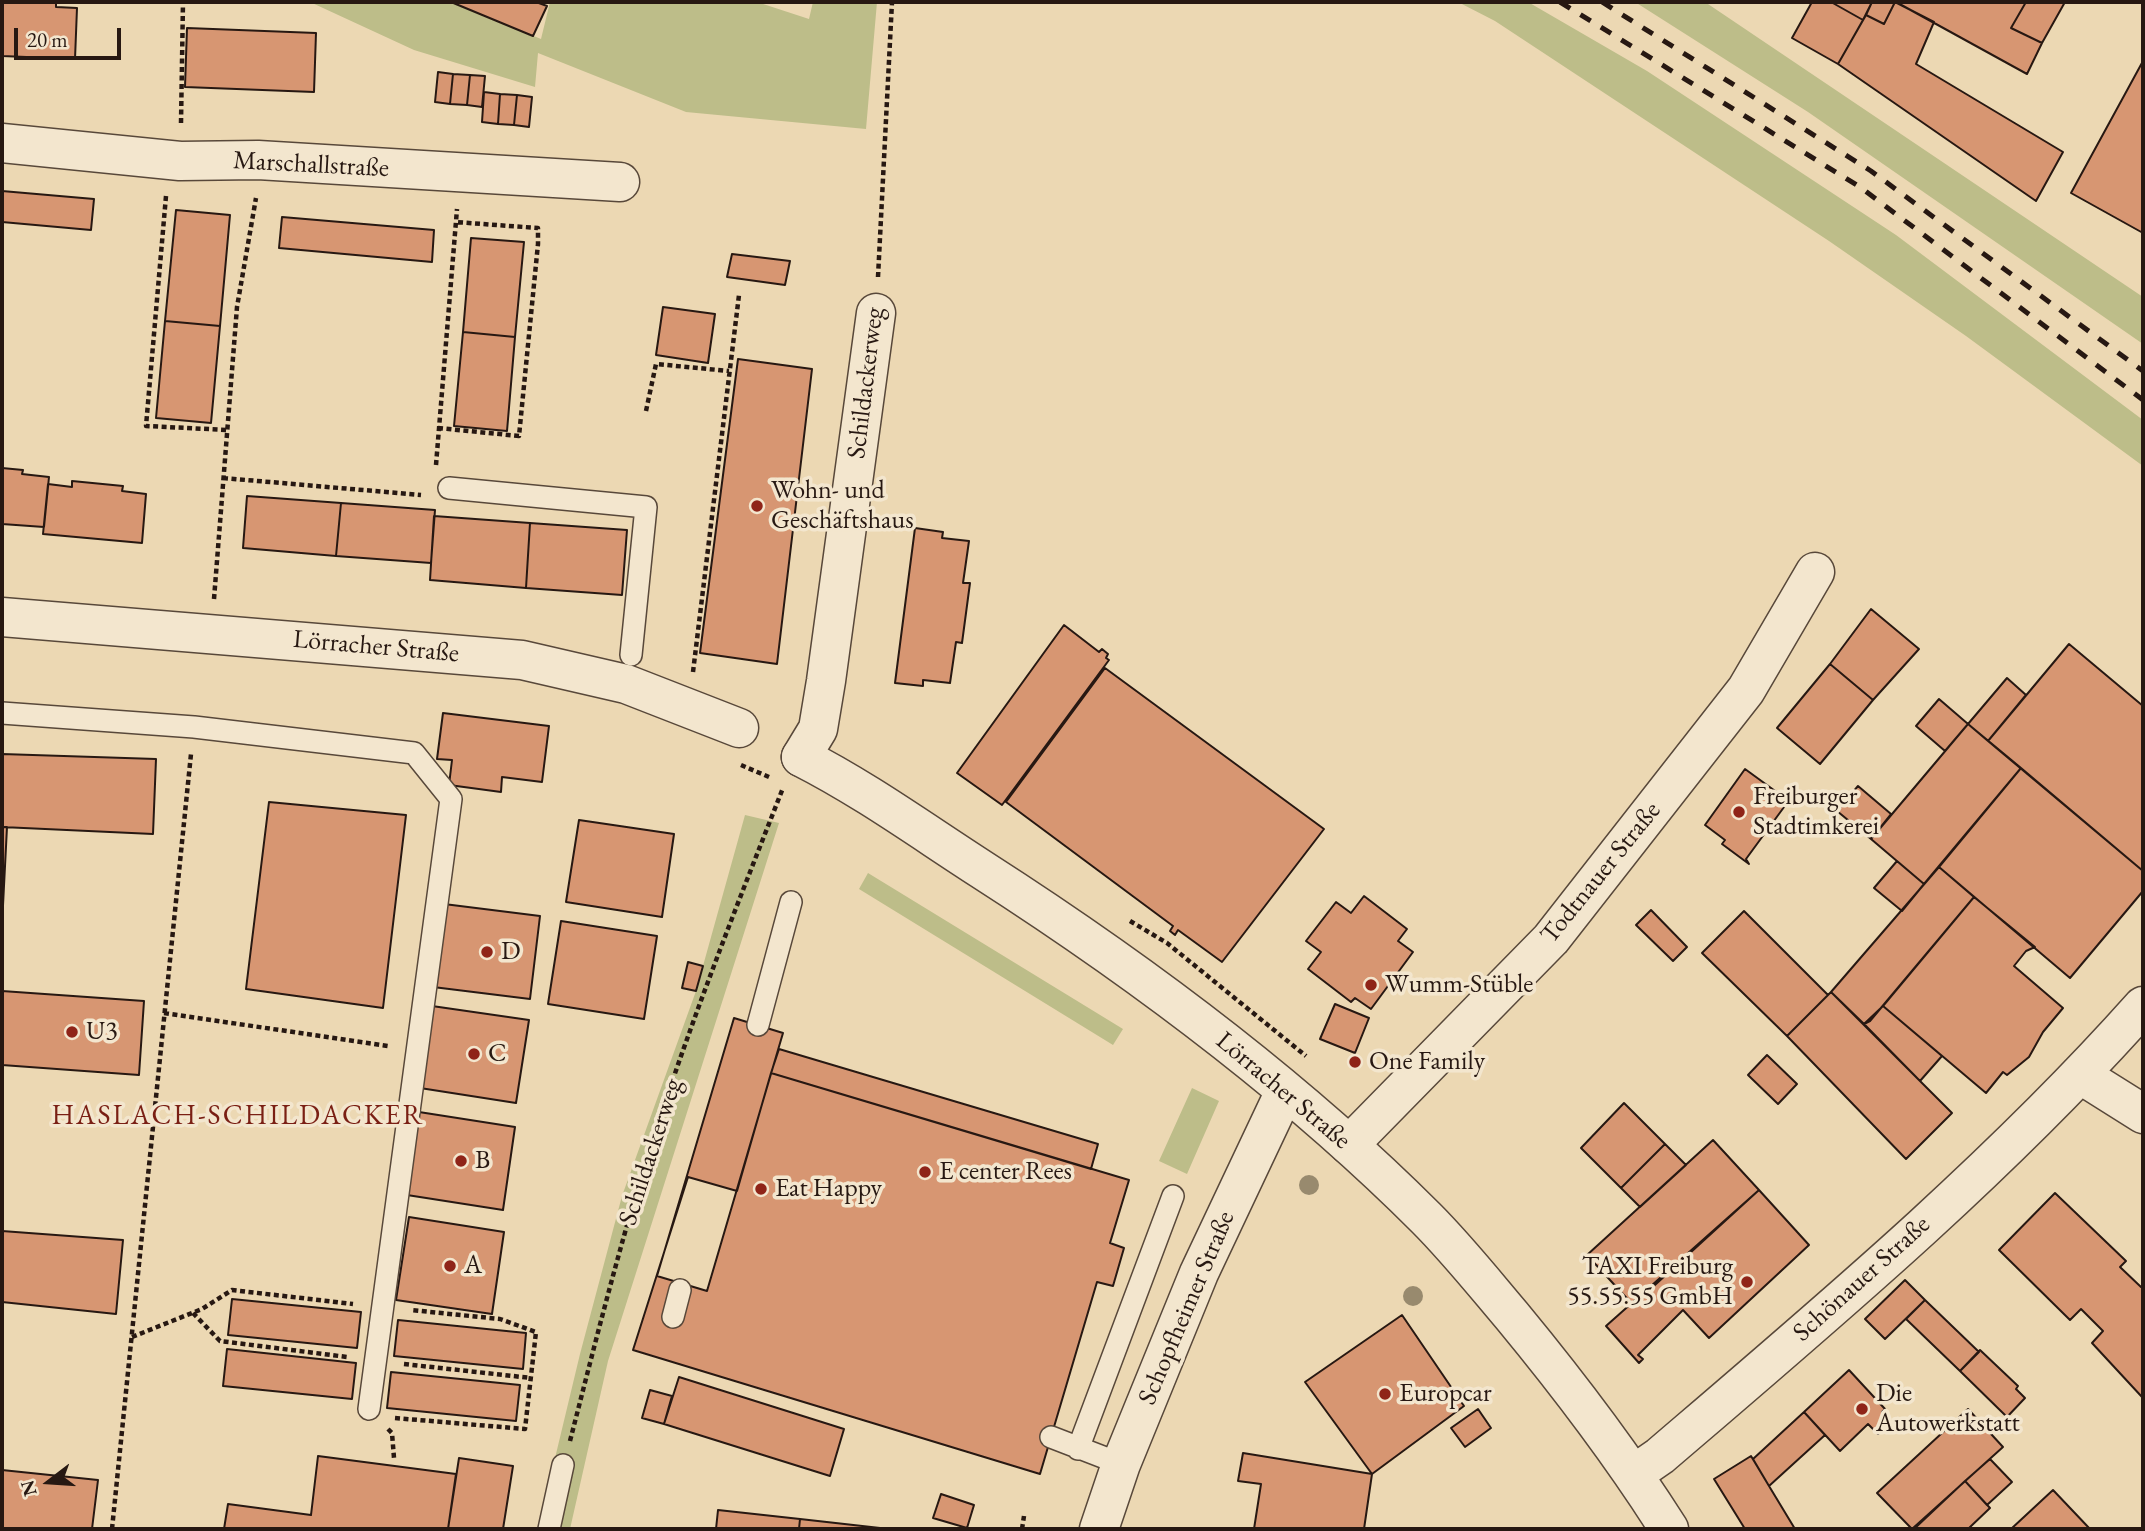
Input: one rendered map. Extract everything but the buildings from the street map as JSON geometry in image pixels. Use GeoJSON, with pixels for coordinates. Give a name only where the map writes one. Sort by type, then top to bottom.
{"type":"FeatureCollection","features":[{"type":"Feature","properties":{"kind":"street","name":"Marschallstraße"},"geometry":{"type":"LineString","coordinates":[[2,143],[175,161],[258,160],[620,183]]}},
{"type":"Feature","properties":{"kind":"street","name":"Schildackerweg"},"geometry":{"type":"LineString","coordinates":[[793,771],[818,729],[876,313]]}},
{"type":"Feature","properties":{"kind":"street","name":"Todtnauer Straße"},"geometry":{"type":"LineString","coordinates":[[1349,1145],[1551,939],[1746,690],[1815,572]]}},
{"type":"Feature","properties":{"kind":"street","name":"Lörracher Straße"},"geometry":{"type":"LineString","coordinates":[[2,617],[522,660],[626,684],[739,746]]}},
{"type":"Feature","properties":{"kind":"street","name":"Lörracher Straße"},"geometry":{"type":"LineString","coordinates":[[793,771],[1020,894],[1158,988],[1349,1145],[1427,1219],[1466,1261],[1572,1389],[1634,1474],[1669,1529]]}},
{"type":"Feature","properties":{"kind":"street","name":"Schönauer Straße"},"geometry":{"type":"LineString","coordinates":[[1634,1474],[1660,1456],[1859,1285],[2081,1076],[2143,1006]]}},
{"type":"Feature","properties":{"kind":"street"},"geometry":{"type":"LineString","coordinates":[[2081,1076],[2143,1114]]}},
{"type":"Feature","properties":{"kind":"street","name":"Schopfheimer Straße"},"geometry":{"type":"LineString","coordinates":[[1099,1529],[1121,1464],[1199,1273],[1285,1091]]}},
{"type":"Feature","properties":{"kind":"lane"},"geometry":{"type":"LineString","coordinates":[[441,492],[646,507],[631,655]]}},
{"type":"Feature","properties":{"kind":"lane"},"geometry":{"type":"LineString","coordinates":[[2,713],[194,727],[414,753],[451,799],[369,1409]]}},
{"type":"Feature","properties":{"kind":"lane"},"geometry":{"type":"LineString","coordinates":[[758,1025],[791,902]]}},
{"type":"Feature","properties":{"kind":"lane"},"geometry":{"type":"LineString","coordinates":[[1078,1449],[1172,1196]]}},
{"type":"Feature","properties":{"kind":"lane"},"geometry":{"type":"LineString","coordinates":[[673,1317],[680,1290]]}},
{"type":"Feature","properties":{"kind":"lane"},"geometry":{"type":"LineString","coordinates":[[1051,1437],[1121,1464]]}},
{"type":"Feature","properties":{"kind":"lane"},"geometry":{"type":"LineString","coordinates":[[549,1529],[563,1465]]}},
{"type":"Feature","properties":{"kind":"path"},"geometry":{"type":"LineString","coordinates":[[183,2],[175,161],[146,426],[228,430]]}},
{"type":"Feature","properties":{"kind":"path","name":"Schildackerweg"},"geometry":{"type":"LineString","coordinates":[[876,313],[892,2]]}},
{"type":"Feature","properties":{"kind":"path"},"geometry":{"type":"LineString","coordinates":[[214,604],[237,307],[254,215],[258,160]]}},
{"type":"Feature","properties":{"kind":"path"},"geometry":{"type":"LineString","coordinates":[[438,435],[461,173]]}},
{"type":"Feature","properties":{"kind":"path"},"geometry":{"type":"LineString","coordinates":[[438,428],[519,436],[538,244],[538,228],[455,222]]}},
{"type":"Feature","properties":{"kind":"path"},"geometry":{"type":"LineString","coordinates":[[693,673],[739,295]]}},
{"type":"Feature","properties":{"kind":"path"},"geometry":{"type":"LineString","coordinates":[[646,411],[656,364],[729,371]]}},
{"type":"Feature","properties":{"kind":"path"},"geometry":{"type":"LineString","coordinates":[[223,478],[441,492]]}},
{"type":"Feature","properties":{"kind":"path"},"geometry":{"type":"LineString","coordinates":[[112,1529],[194,727]]}},
{"type":"Feature","properties":{"kind":"path"},"geometry":{"type":"LineString","coordinates":[[739,746],[793,771]]}},
{"type":"Feature","properties":{"kind":"path","name":"Schildackerweg"},"geometry":{"type":"LineString","coordinates":[[563,1465],[621,1246],[657,1127],[723,942],[793,771]]}},
{"type":"Feature","properties":{"kind":"path"},"geometry":{"type":"LineString","coordinates":[[164,1013],[417,1050]]}},
{"type":"Feature","properties":{"kind":"path"},"geometry":{"type":"LineString","coordinates":[[132,1337],[202,1309],[232,1290],[500,1319],[536,1332],[525,1429],[389,1418]]}},
{"type":"Feature","properties":{"kind":"path"},"geometry":{"type":"LineString","coordinates":[[1022,1529],[1024,1516]]}},
{"type":"Feature","properties":{"kind":"green space"},"geometry":{"type":"Polygon","coordinates":[[[310,2],[451,2],[541,39],[550,2],[757,2],[809,19],[813,2],[877,2],[866,129],[686,112],[538,53],[535,87],[414,50],[310,2]]]}},
{"type":"Feature","properties":{"kind":"green space"},"geometry":{"type":"Polygon","coordinates":[[[1458,2],[1528,2],[1647,71],[1896,235],[2143,420],[2143,466],[1966,336],[1829,241],[1495,21],[1458,2]]]}},
{"type":"Feature","properties":{"kind":"green space"},"geometry":{"type":"Polygon","coordinates":[[[1635,2],[1705,2],[2143,297],[2143,344],[1808,112],[1635,2]]]}},
{"type":"Feature","properties":{"kind":"green space"},"geometry":{"type":"Polygon","coordinates":[[[745,815],[779,823],[608,1361],[570,1529],[538,1529],[622,1196],[696,991],[745,815]]]}},
{"type":"Feature","properties":{"kind":"green space"},"geometry":{"type":"Polygon","coordinates":[[[868,873],[1123,1029],[1113,1045],[859,889],[868,873]]]}},
{"type":"Feature","properties":{"kind":"green space"},"geometry":{"type":"Polygon","coordinates":[[[1192,1088],[1219,1101],[1187,1174],[1159,1161],[1192,1088]]]}},
{"type":"Feature","properties":{"kind":"railway"},"geometry":{"type":"LineString","coordinates":[[1560,2],[1860,187],[2143,400]]}},
{"type":"Feature","properties":{"kind":"railway"},"geometry":{"type":"LineString","coordinates":[[1602,2],[1871,171],[2143,371]]}},
{"type":"Feature","properties":{"kind":"place","name":"Wohn- und Geschäftshaus"},"geometry":{"type":"Point","coordinates":[757,506]}},
{"type":"Feature","properties":{"kind":"place","name":"Freiburger Stadtimkerei"},"geometry":{"type":"Point","coordinates":[1739,812]}},
{"type":"Feature","properties":{"kind":"place","name":"D"},"geometry":{"type":"Point","coordinates":[487,952]}},
{"type":"Feature","properties":{"kind":"place","name":"Wumm-Stüble"},"geometry":{"type":"Point","coordinates":[1371,985]}},
{"type":"Feature","properties":{"kind":"place","name":"U3"},"geometry":{"type":"Point","coordinates":[72,1032]}},
{"type":"Feature","properties":{"kind":"place","name":"C"},"geometry":{"type":"Point","coordinates":[474,1054]}},
{"type":"Feature","properties":{"kind":"place","name":"One Family"},"geometry":{"type":"Point","coordinates":[1355,1062]}},
{"type":"Feature","properties":{"kind":"place","name":"B"},"geometry":{"type":"Point","coordinates":[461,1161]}},
{"type":"Feature","properties":{"kind":"place","name":"E center Rees"},"geometry":{"type":"Point","coordinates":[925,1172]}},
{"type":"Feature","properties":{"kind":"place","name":"Eat Happy"},"geometry":{"type":"Point","coordinates":[761,1189]}},
{"type":"Feature","properties":{"kind":"place","name":"A"},"geometry":{"type":"Point","coordinates":[450,1266]}},
{"type":"Feature","properties":{"kind":"place","name":"TAXI Freiburg 55.55.55 GmbH"},"geometry":{"type":"Point","coordinates":[1747,1282]}},
{"type":"Feature","properties":{"kind":"place","name":"Europcar"},"geometry":{"type":"Point","coordinates":[1385,1394]}},
{"type":"Feature","properties":{"kind":"place","name":"Die Autowerkstatt"},"geometry":{"type":"Point","coordinates":[1862,1409]}},
{"type":"Feature","properties":{"kind":"district","name":"HASLACH-SCHILDACKER"},"geometry":{"type":"Point","coordinates":[238,1116]}}]}
